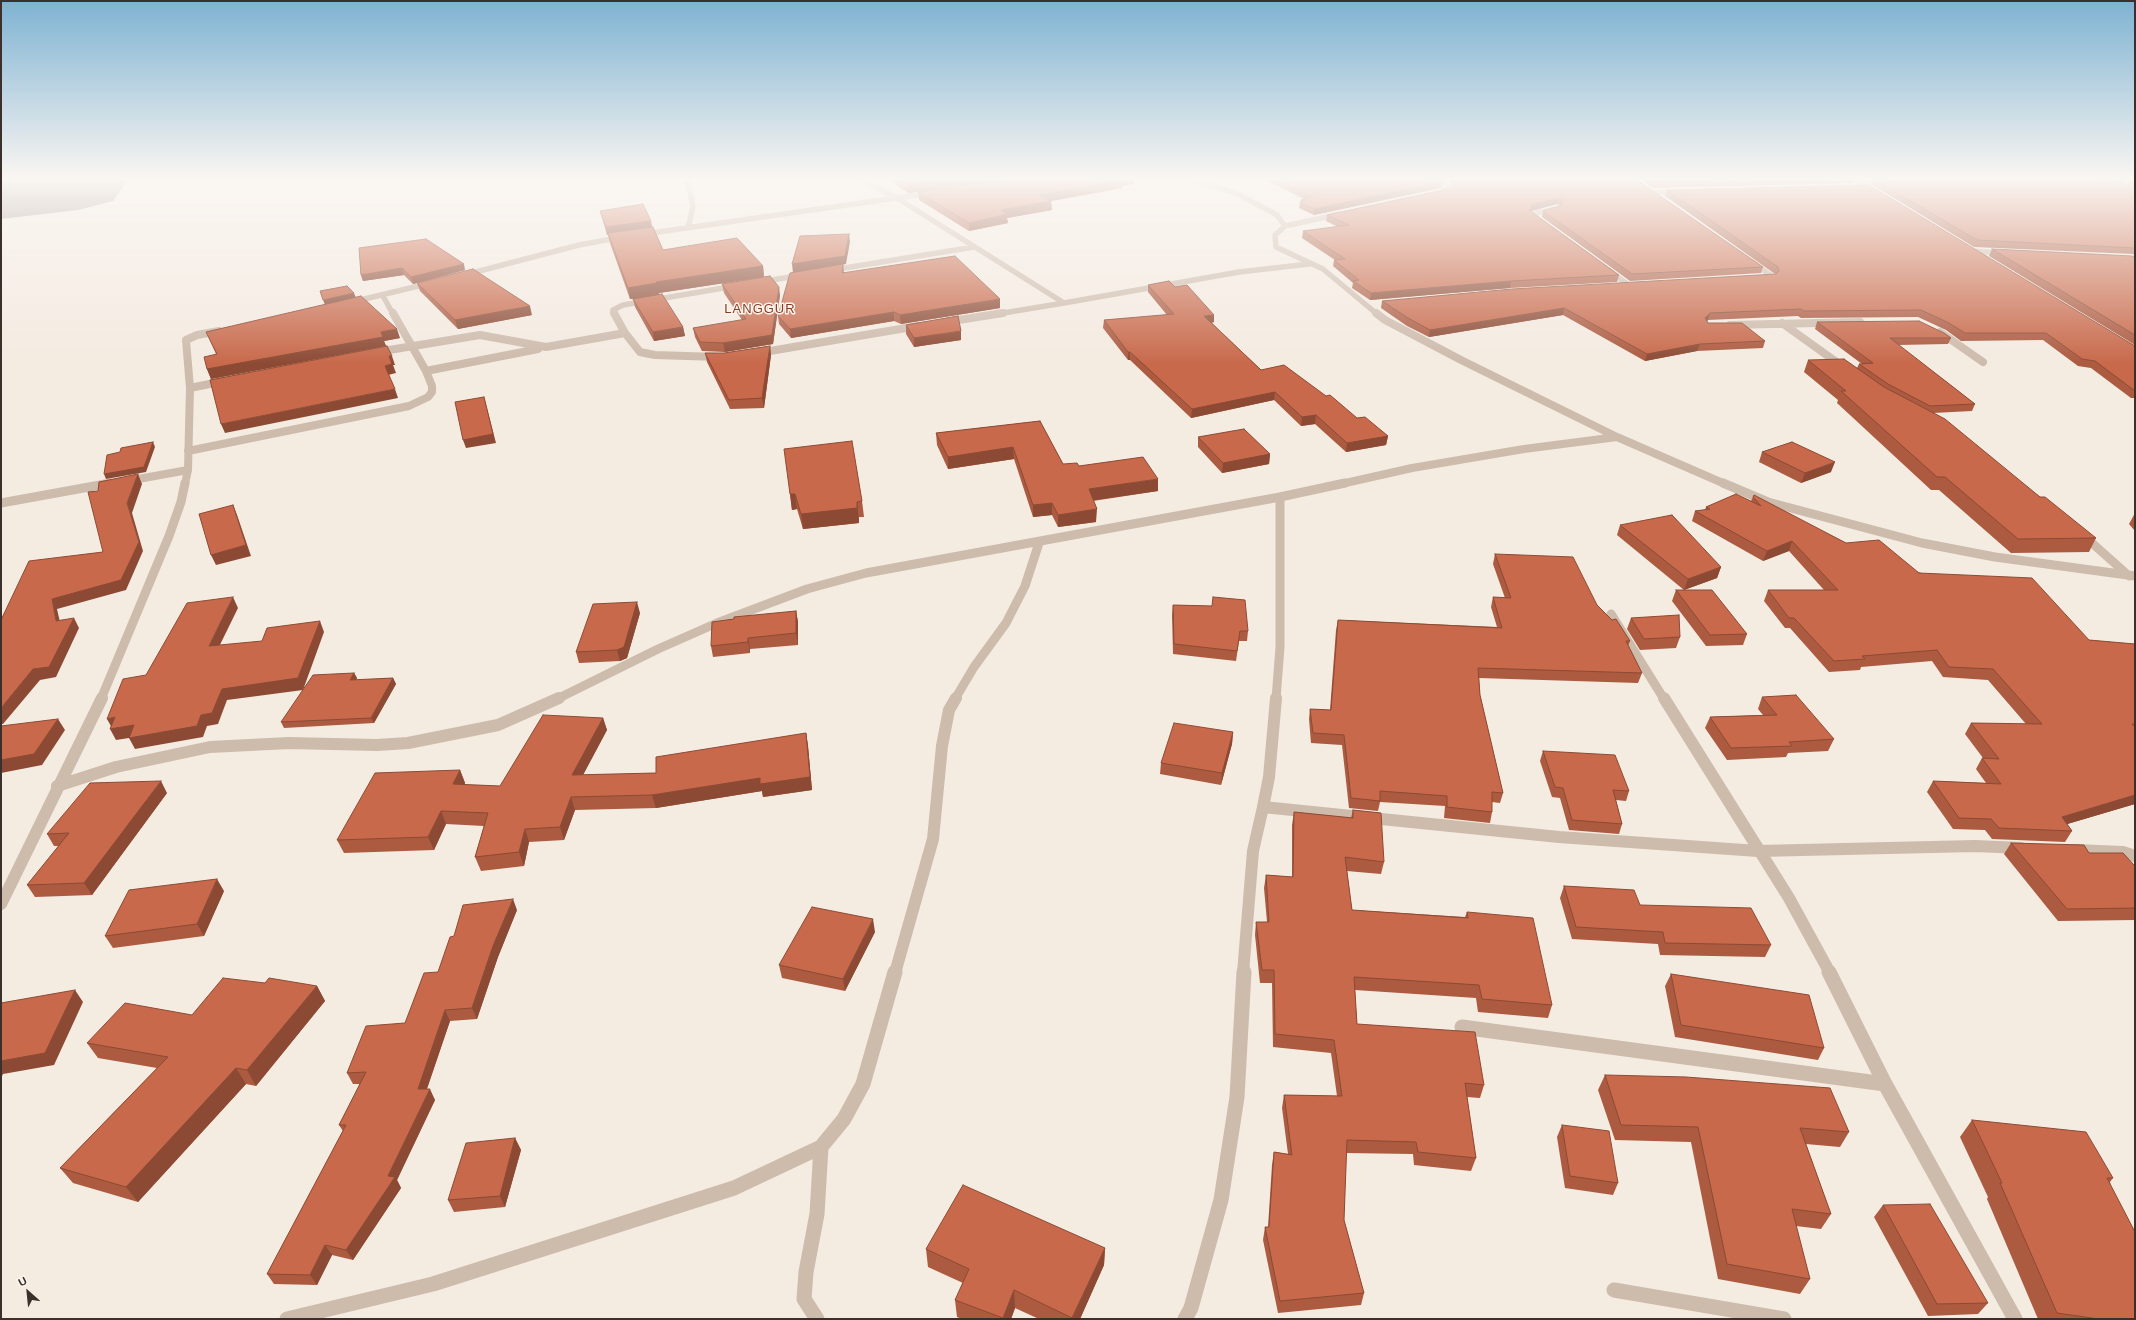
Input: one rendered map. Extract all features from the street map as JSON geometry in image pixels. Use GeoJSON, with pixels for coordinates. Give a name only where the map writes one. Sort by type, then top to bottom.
{"type":"FeatureCollection","features":[{"type":"Feature","properties":{"kind":"street"},"geometry":{"type":"LineString","coordinates":[[459,276],[598,242]]}},
{"type":"Feature","properties":{"kind":"street"},"geometry":{"type":"LineString","coordinates":[[966,242],[1064,303]]}},
{"type":"Feature","properties":{"kind":"street"},"geometry":{"type":"LineString","coordinates":[[1275,242],[1276,246],[1337,279],[1366,305],[1398,327],[1617,437],[1768,502],[1922,543],[1995,557],[2132,576]]}},
{"type":"Feature","properties":{"kind":"street"},"geometry":{"type":"LineString","coordinates":[[826,271],[974,247]]}},
{"type":"Feature","properties":{"kind":"street"},"geometry":{"type":"LineString","coordinates":[[1967,247],[1987,259]]}},
{"type":"Feature","properties":{"kind":"street"},"geometry":{"type":"LineString","coordinates":[[1973,251],[2012,253]]}},
{"type":"Feature","properties":{"kind":"street"},"geometry":{"type":"LineString","coordinates":[[1746,258],[1773,277],[1760,278]]}},
{"type":"Feature","properties":{"kind":"street"},"geometry":{"type":"LineString","coordinates":[[940,323],[1239,272],[1311,264]]}},
{"type":"Feature","properties":{"kind":"street"},"geometry":{"type":"LineString","coordinates":[[1600,264],[1630,286]]}},
{"type":"Feature","properties":{"kind":"street"},"geometry":{"type":"LineString","coordinates":[[756,283],[810,274]]}},
{"type":"Feature","properties":{"kind":"street"},"geometry":{"type":"LineString","coordinates":[[345,304],[436,282]]}},
{"type":"Feature","properties":{"kind":"street"},"geometry":{"type":"LineString","coordinates":[[725,357],[647,354],[637,349],[625,333],[613,310],[618,306],[740,285]]}},
{"type":"Feature","properties":{"kind":"street"},"geometry":{"type":"LineString","coordinates":[[1615,287],[1638,285]]}},
{"type":"Feature","properties":{"kind":"street"},"geometry":{"type":"LineString","coordinates":[[188,451],[409,406],[428,397],[432,392],[432,386],[426,371],[383,296]]}},
{"type":"Feature","properties":{"kind":"street"},"geometry":{"type":"LineString","coordinates":[[1366,305],[1373,304]]}},
{"type":"Feature","properties":{"kind":"street"},"geometry":{"type":"LineString","coordinates":[[1723,325],[1870,322]]}},
{"type":"Feature","properties":{"kind":"street"},"geometry":{"type":"LineString","coordinates":[[1782,323],[1850,372]]}},
{"type":"Feature","properties":{"kind":"street"},"geometry":{"type":"LineString","coordinates":[[753,353],[924,326]]}},
{"type":"Feature","properties":{"kind":"street"},"geometry":{"type":"LineString","coordinates":[[1931,327],[1984,362]]}},
{"type":"Feature","properties":{"kind":"street"},"geometry":{"type":"LineString","coordinates":[[1,904],[57,786],[99,704],[124,647],[169,536],[181,502],[188,470],[190,388],[186,340],[228,329]]}},
{"type":"Feature","properties":{"kind":"street"},"geometry":{"type":"LineString","coordinates":[[426,371],[625,333]]}},
{"type":"Feature","properties":{"kind":"street"},"geometry":{"type":"LineString","coordinates":[[365,354],[480,335],[546,347]]}},
{"type":"Feature","properties":{"kind":"street"},"geometry":{"type":"LineString","coordinates":[[190,388],[228,380]]}},
{"type":"Feature","properties":{"kind":"street"},"geometry":{"type":"LineString","coordinates":[[57,786],[130,764],[210,747],[289,743],[377,745],[408,743],[498,725],[583,688],[658,649],[717,623],[807,589],[866,573],[1039,543],[1280,497],[1412,468],[1617,437]]}},
{"type":"Feature","properties":{"kind":"street"},"geometry":{"type":"LineString","coordinates":[[1,503],[188,470]]}},
{"type":"Feature","properties":{"kind":"street"},"geometry":{"type":"LineString","coordinates":[[1185,1319],[1191,1308],[1221,1200],[1238,1097],[1242,1005],[1252,866],[1257,827],[1263,807],[1269,776],[1280,642],[1280,497]]}},
{"type":"Feature","properties":{"kind":"street"},"geometry":{"type":"LineString","coordinates":[[2074,528],[2132,576]]}},
{"type":"Feature","properties":{"kind":"street"},"geometry":{"type":"LineString","coordinates":[[287,1319],[433,1284],[734,1188],[821,1147],[844,1118],[863,1084],[933,839],[942,746],[949,710],[974,667],[1006,623],[1024,586],[1039,543]]}},
{"type":"Feature","properties":{"kind":"street"},"geometry":{"type":"LineString","coordinates":[[1611,614],[1758,851],[1789,898],[1823,959],[1885,1084],[2015,1319]]}},
{"type":"Feature","properties":{"kind":"street"},"geometry":{"type":"LineString","coordinates":[[1263,807],[1560,837],[1758,851],[1975,846],[2030,848]]}},
{"type":"Feature","properties":{"kind":"street"},"geometry":{"type":"LineString","coordinates":[[2061,850],[2123,852],[2135,856]]}},
{"type":"Feature","properties":{"kind":"street"},"geometry":{"type":"LineString","coordinates":[[1462,1027],[1885,1084]]}},
{"type":"Feature","properties":{"kind":"street"},"geometry":{"type":"LineString","coordinates":[[817,1319],[804,1299],[806,1272],[817,1214],[821,1147]]}},
{"type":"Feature","properties":{"kind":"street"},"geometry":{"type":"LineString","coordinates":[[1614,1290],[1784,1319]]}},
{"type":"Feature","properties":{"kind":"building"},"geometry":{"type":"Polygon","coordinates":[[[407,242],[430,242],[464,264],[411,277],[402,268],[361,275],[359,248],[407,242]]]}},
{"type":"Feature","properties":{"kind":"building"},"geometry":{"type":"Polygon","coordinates":[[[611,242],[659,242],[663,250],[715,242],[740,242],[763,266],[656,282],[657,283],[628,288],[611,242]]]}},
{"type":"Feature","properties":{"kind":"building"},"geometry":{"type":"Polygon","coordinates":[[[798,242],[848,242],[845,256],[792,264],[798,242]]]}},
{"type":"Feature","properties":{"kind":"building"},"geometry":{"type":"Polygon","coordinates":[[[1319,242],[1573,242],[1619,275],[1511,281],[1371,293],[1353,281],[1359,280],[1334,260],[1345,259],[1319,242]]]}},
{"type":"Feature","properties":{"kind":"building"},"geometry":{"type":"Polygon","coordinates":[[[1586,242],[1726,242],[1763,267],[1632,274],[1586,242]]]}},
{"type":"Feature","properties":{"kind":"building"},"geometry":{"type":"Polygon","coordinates":[[[1741,242],[1963,242],[2135,346],[2135,391],[2095,361],[2082,359],[2046,333],[1965,333],[1949,323],[1921,310],[1804,311],[1801,309],[1710,313],[1705,318],[1708,323],[1742,323],[1765,341],[1700,344],[1647,354],[1564,308],[1430,330],[1382,301],[1512,289],[1776,274],[1779,271],[1778,267],[1741,242]]]}},
{"type":"Feature","properties":{"kind":"building"},"geometry":{"type":"Polygon","coordinates":[[[2009,242],[2135,242],[2135,248],[2009,242]]]}},
{"type":"Feature","properties":{"kind":"building"},"geometry":{"type":"Polygon","coordinates":[[[1992,249],[2135,257],[2135,335],[1992,249]]]}},
{"type":"Feature","properties":{"kind":"building"},"geometry":{"type":"Polygon","coordinates":[[[955,256],[1000,299],[900,315],[894,312],[790,329],[778,316],[790,273],[843,264],[842,273],[955,256]]]}},
{"type":"Feature","properties":{"kind":"building"},"geometry":{"type":"Polygon","coordinates":[[[473,269],[530,306],[455,320],[417,283],[473,269]]]}},
{"type":"Feature","properties":{"kind":"building"},"geometry":{"type":"Polygon","coordinates":[[[770,276],[779,287],[772,335],[723,343],[700,342],[693,328],[746,319],[722,284],[770,276]]]}},
{"type":"Feature","properties":{"kind":"building"},"geometry":{"type":"Polygon","coordinates":[[[1169,281],[1175,287],[1187,285],[1214,315],[1204,316],[1261,370],[1284,365],[1326,396],[1330,395],[1357,418],[1365,417],[1388,436],[1347,443],[1316,415],[1302,417],[1275,392],[1192,409],[1130,352],[1128,352],[1104,320],[1174,314],[1148,285],[1169,281]]]}},
{"type":"Feature","properties":{"kind":"building"},"geometry":{"type":"Polygon","coordinates":[[[347,286],[354,293],[323,300],[320,291],[347,286]]]}},
{"type":"Feature","properties":{"kind":"building"},"geometry":{"type":"Polygon","coordinates":[[[662,294],[683,327],[653,332],[633,299],[662,294]]]}},
{"type":"Feature","properties":{"kind":"building"},"geometry":{"type":"Polygon","coordinates":[[[361,296],[397,329],[381,332],[383,337],[207,369],[204,357],[217,354],[206,332],[361,296]]]}},
{"type":"Feature","properties":{"kind":"building"},"geometry":{"type":"Polygon","coordinates":[[[958,316],[961,331],[914,338],[906,325],[958,316]]]}},
{"type":"Feature","properties":{"kind":"building"},"geometry":{"type":"Polygon","coordinates":[[[1919,321],[1951,338],[1890,338],[1975,404],[1930,406],[1888,384],[1859,364],[1873,363],[1817,322],[1919,321]]]}},
{"type":"Feature","properties":{"kind":"building"},"geometry":{"type":"Polygon","coordinates":[[[387,346],[392,356],[389,356],[392,364],[385,366],[395,389],[221,424],[210,380],[387,346]]]}},
{"type":"Feature","properties":{"kind":"building"},"geometry":{"type":"Polygon","coordinates":[[[770,346],[762,398],[729,400],[705,353],[724,353],[770,346]]]}},
{"type":"Feature","properties":{"kind":"building"},"geometry":{"type":"Polygon","coordinates":[[[1844,359],[1884,387],[1945,419],[2040,497],[2045,497],[2096,538],[2018,539],[1945,477],[1937,477],[1841,391],[1846,391],[1808,360],[1844,359]]]}},
{"type":"Feature","properties":{"kind":"building"},"geometry":{"type":"Polygon","coordinates":[[[484,397],[493,434],[463,440],[455,402],[484,397]]]}},
{"type":"Feature","properties":{"kind":"building"},"geometry":{"type":"Polygon","coordinates":[[[1040,421],[1063,464],[1077,463],[1079,466],[1143,457],[1158,479],[1089,489],[1097,509],[1058,515],[1052,503],[1033,505],[1013,447],[948,457],[936,433],[1040,421]]]}},
{"type":"Feature","properties":{"kind":"building"},"geometry":{"type":"Polygon","coordinates":[[[1244,429],[1270,454],[1223,463],[1198,437],[1244,429]]]}},
{"type":"Feature","properties":{"kind":"building"},"geometry":{"type":"Polygon","coordinates":[[[852,441],[862,501],[857,502],[857,508],[801,514],[795,494],[790,494],[784,449],[852,441]]]}},
{"type":"Feature","properties":{"kind":"building"},"geometry":{"type":"Polygon","coordinates":[[[153,442],[144,467],[104,474],[107,455],[120,452],[121,448],[153,442]]]}},
{"type":"Feature","properties":{"kind":"building"},"geometry":{"type":"Polygon","coordinates":[[[1792,442],[1835,462],[1805,473],[1762,452],[1792,442]]]}},
{"type":"Feature","properties":{"kind":"building"},"geometry":{"type":"Polygon","coordinates":[[[138,474],[127,503],[139,542],[121,580],[52,599],[56,621],[74,618],[49,667],[33,669],[1,708],[1,620],[29,561],[103,552],[88,492],[98,491],[99,482],[138,474]]]}},
{"type":"Feature","properties":{"kind":"building"},"geometry":{"type":"Polygon","coordinates":[[[1736,494],[1761,506],[1753,497],[1754,495],[1846,543],[1879,540],[1919,573],[2032,578],[2089,640],[2135,644],[2135,724],[2132,724],[2135,727],[2135,795],[2062,817],[2072,831],[1999,828],[1991,819],[1959,818],[1933,781],[2001,784],[1982,758],[1999,759],[1971,723],[2042,724],[1993,669],[1949,667],[1937,650],[1862,656],[1865,659],[1834,661],[1794,618],[1789,618],[1768,590],[1838,590],[1792,541],[1767,551],[1695,511],[1710,509],[1706,507],[1736,494]]]}},
{"type":"Feature","properties":{"kind":"building"},"geometry":{"type":"Polygon","coordinates":[[[233,505],[246,545],[211,555],[199,514],[233,505]]]}},
{"type":"Feature","properties":{"kind":"building"},"geometry":{"type":"Polygon","coordinates":[[[1672,515],[1721,567],[1688,579],[1620,525],[1672,515]]]}},
{"type":"Feature","properties":{"kind":"building"},"geometry":{"type":"Polygon","coordinates":[[[1495,554],[1573,557],[1597,605],[1612,620],[1616,619],[1630,641],[1626,641],[1642,673],[1478,668],[1480,695],[1503,793],[1492,792],[1492,812],[1447,807],[1447,796],[1380,791],[1380,801],[1351,798],[1344,735],[1313,733],[1310,709],[1331,710],[1338,620],[1502,628],[1493,597],[1511,598],[1495,554]]]}},
{"type":"Feature","properties":{"kind":"building"},"geometry":{"type":"Polygon","coordinates":[[[1676,590],[1712,590],[1747,634],[1710,635],[1676,590]]]}},
{"type":"Feature","properties":{"kind":"building"},"geometry":{"type":"Polygon","coordinates":[[[233,597],[209,646],[262,641],[267,628],[320,621],[298,678],[222,689],[212,713],[201,715],[197,726],[129,738],[134,725],[110,729],[115,717],[107,719],[123,679],[146,675],[187,603],[233,597]]]}},
{"type":"Feature","properties":{"kind":"building"},"geometry":{"type":"Polygon","coordinates":[[[1213,597],[1245,600],[1248,631],[1240,631],[1237,651],[1174,644],[1173,605],[1212,606],[1213,597]]]}},
{"type":"Feature","properties":{"kind":"building"},"geometry":{"type":"Polygon","coordinates":[[[637,602],[624,647],[617,650],[576,652],[593,604],[637,602]]]}},
{"type":"Feature","properties":{"kind":"building"},"geometry":{"type":"Polygon","coordinates":[[[796,611],[796,633],[748,638],[748,642],[711,646],[712,622],[734,619],[734,617],[796,611]]]}},
{"type":"Feature","properties":{"kind":"building"},"geometry":{"type":"Polygon","coordinates":[[[1679,615],[1680,637],[1644,639],[1631,618],[1679,615]]]}},
{"type":"Feature","properties":{"kind":"building"},"geometry":{"type":"Polygon","coordinates":[[[354,673],[350,680],[393,678],[371,718],[281,722],[313,675],[354,673]]]}},
{"type":"Feature","properties":{"kind":"building"},"geometry":{"type":"Polygon","coordinates":[[[1796,695],[1834,739],[1789,742],[1792,746],[1731,748],[1710,717],[1777,715],[1762,697],[1796,695]]]}},
{"type":"Feature","properties":{"kind":"building"},"geometry":{"type":"Polygon","coordinates":[[[543,715],[603,718],[572,775],[656,773],[656,757],[806,733],[810,777],[760,784],[760,778],[652,795],[571,797],[560,827],[525,829],[519,852],[475,857],[488,813],[441,811],[428,837],[337,840],[375,773],[460,770],[453,784],[500,786],[543,715]]]}},
{"type":"Feature","properties":{"kind":"building"},"geometry":{"type":"Polygon","coordinates":[[[58,719],[34,754],[1,760],[1,726],[58,719]]]}},
{"type":"Feature","properties":{"kind":"building"},"geometry":{"type":"Polygon","coordinates":[[[1174,723],[1233,732],[1222,773],[1161,763],[1174,723]]]}},
{"type":"Feature","properties":{"kind":"building"},"geometry":{"type":"Polygon","coordinates":[[[1543,751],[1615,755],[1629,791],[1613,790],[1622,824],[1572,820],[1563,788],[1555,787],[1543,751]]]}},
{"type":"Feature","properties":{"kind":"building"},"geometry":{"type":"Polygon","coordinates":[[[161,781],[84,883],[27,885],[69,833],[47,834],[90,783],[161,781]]]}},
{"type":"Feature","properties":{"kind":"building"},"geometry":{"type":"Polygon","coordinates":[[[1353,810],[1381,813],[1384,862],[1345,857],[1352,910],[1468,918],[1467,912],[1533,918],[1552,1005],[1482,999],[1479,985],[1354,977],[1357,1024],[1475,1032],[1484,1085],[1465,1083],[1476,1158],[1418,1152],[1416,1142],[1347,1140],[1344,1220],[1364,1293],[1280,1301],[1265,1227],[1269,1227],[1274,1152],[1292,1155],[1284,1095],[1342,1096],[1334,1040],[1275,1034],[1274,970],[1262,970],[1256,922],[1269,922],[1266,875],[1293,877],[1294,812],[1353,818],[1353,810]]]}},
{"type":"Feature","properties":{"kind":"building"},"geometry":{"type":"Polygon","coordinates":[[[2011,843],[2084,845],[2089,853],[2123,853],[2135,866],[2135,908],[2067,909],[2011,843]]]}},
{"type":"Feature","properties":{"kind":"building"},"geometry":{"type":"Polygon","coordinates":[[[217,879],[197,924],[105,936],[129,890],[217,879]]]}},
{"type":"Feature","properties":{"kind":"building"},"geometry":{"type":"Polygon","coordinates":[[[1564,886],[1634,890],[1640,905],[1751,908],[1771,945],[1665,943],[1663,932],[1576,927],[1564,886]]]}},
{"type":"Feature","properties":{"kind":"building"},"geometry":{"type":"Polygon","coordinates":[[[513,899],[493,946],[472,1008],[445,1010],[418,1089],[430,1089],[388,1176],[395,1177],[346,1250],[325,1245],[310,1275],[267,1274],[346,1125],[339,1125],[366,1072],[347,1073],[366,1026],[405,1023],[424,973],[438,972],[450,937],[454,936],[463,905],[513,899]]]}},
{"type":"Feature","properties":{"kind":"building"},"geometry":{"type":"Polygon","coordinates":[[[812,907],[873,919],[843,979],[779,965],[812,907]]]}},
{"type":"Feature","properties":{"kind":"building"},"geometry":{"type":"Polygon","coordinates":[[[1671,974],[1809,995],[1824,1048],[1681,1025],[1671,974]]]}},
{"type":"Feature","properties":{"kind":"building"},"geometry":{"type":"Polygon","coordinates":[[[223,978],[265,983],[269,978],[317,986],[247,1070],[236,1068],[126,1187],[60,1168],[168,1057],[87,1043],[125,1003],[192,1015],[223,978]]]}},
{"type":"Feature","properties":{"kind":"building"},"geometry":{"type":"Polygon","coordinates":[[[75,990],[45,1053],[1,1061],[1,1003],[75,990]]]}},
{"type":"Feature","properties":{"kind":"building"},"geometry":{"type":"Polygon","coordinates":[[[1605,1075],[1686,1077],[1830,1088],[1849,1132],[1800,1128],[1831,1214],[1792,1209],[1810,1279],[1727,1264],[1698,1127],[1621,1125],[1605,1075]]]}},
{"type":"Feature","properties":{"kind":"building"},"geometry":{"type":"Polygon","coordinates":[[[1972,1120],[2086,1132],[2113,1178],[2107,1178],[2135,1232],[2135,1319],[2099,1319],[2057,1313],[2000,1183],[2002,1183],[1972,1120]]]}},
{"type":"Feature","properties":{"kind":"building"},"geometry":{"type":"Polygon","coordinates":[[[1562,1125],[1609,1131],[1618,1183],[1570,1176],[1562,1125]]]}},
{"type":"Feature","properties":{"kind":"building"},"geometry":{"type":"Polygon","coordinates":[[[515,1138],[500,1196],[448,1200],[466,1143],[515,1138]]]}},
{"type":"Feature","properties":{"kind":"building"},"geometry":{"type":"Polygon","coordinates":[[[963,1185],[1105,1248],[1072,1318],[1014,1290],[1003,1318],[955,1300],[969,1269],[926,1249],[963,1185]]]}},
{"type":"Feature","properties":{"kind":"building"},"geometry":{"type":"Polygon","coordinates":[[[1930,1204],[1988,1303],[1937,1304],[1883,1205],[1930,1204]]]}},
{"type":"Feature","properties":{"kind":"district","name":"LANGGUR"},"geometry":{"type":"Point","coordinates":[760,309]}}]}
